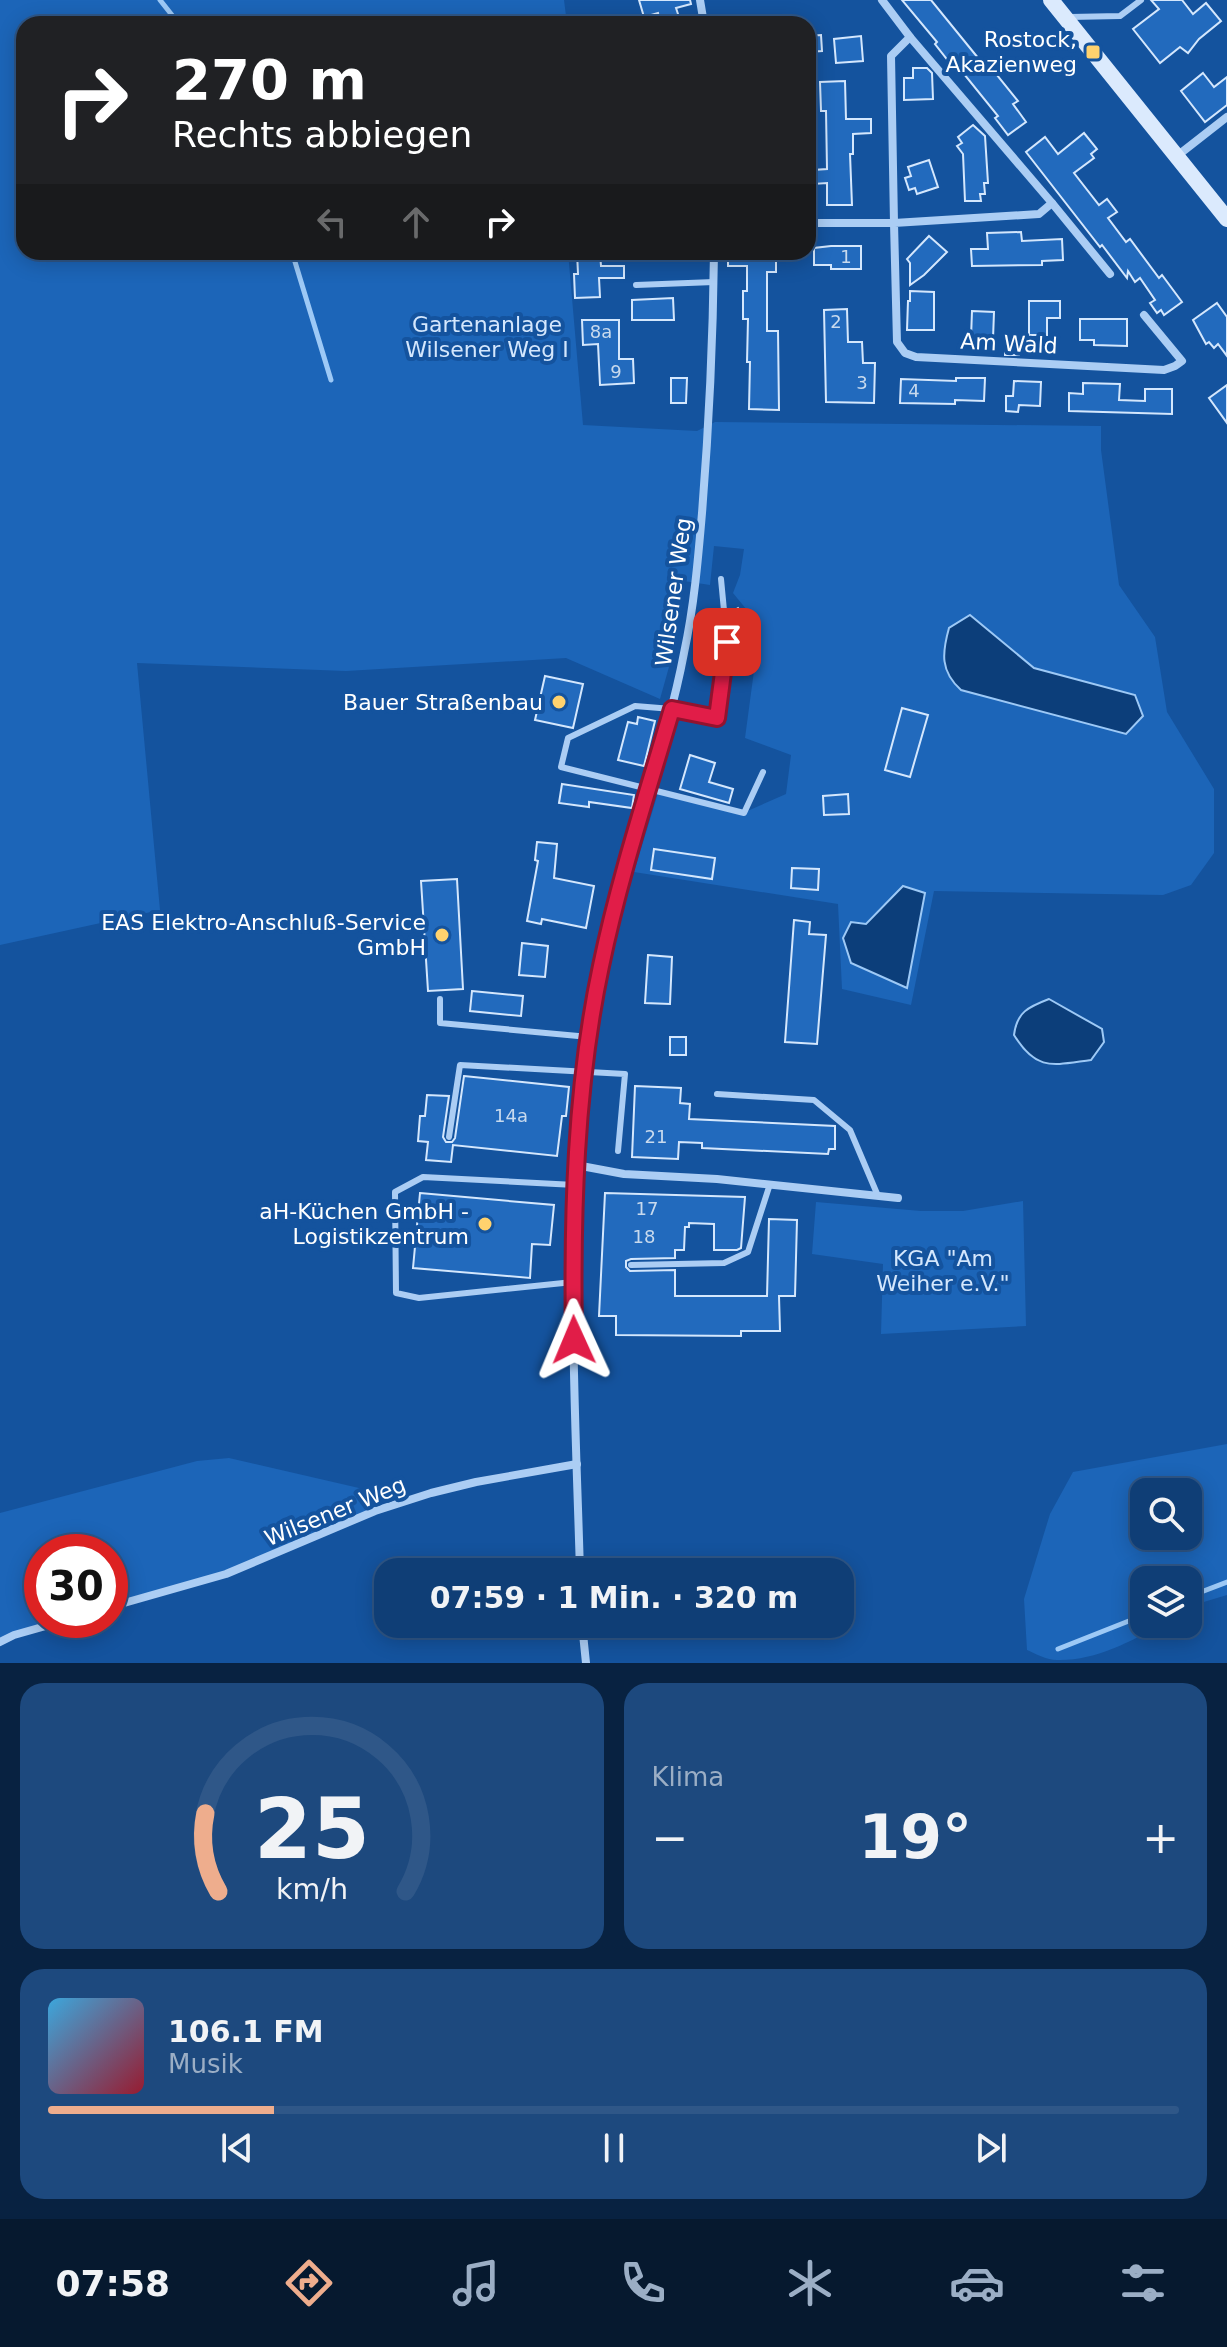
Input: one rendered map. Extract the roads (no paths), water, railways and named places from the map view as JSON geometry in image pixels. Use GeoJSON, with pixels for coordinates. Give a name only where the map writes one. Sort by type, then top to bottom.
{"type":"FeatureCollection","features":[{"type":"Feature","properties":{"kind":"main road"},"geometry":{"type":"LineString","coordinates":[[1051,0],[1227,219]]}},
{"type":"Feature","properties":{"kind":"street"},"geometry":{"type":"LineString","coordinates":[[882,0],[1110,274]]}},
{"type":"Feature","properties":{"kind":"street","name":"Am Wald"},"geometry":{"type":"LineString","coordinates":[[910,37],[891,56],[897,342],[905,353],[916,357],[1164,370],[1175,366],[1182,361],[1144,315]]}},
{"type":"Feature","properties":{"kind":"street"},"geometry":{"type":"LineString","coordinates":[[1177,157],[1227,117]]}},
{"type":"Feature","properties":{"kind":"street"},"geometry":{"type":"LineString","coordinates":[[816,223],[894,223],[1039,214],[1052,203]]}},
{"type":"Feature","properties":{"kind":"street","name":"Wilsener Weg"},"geometry":{"type":"LineString","coordinates":[[580,1558],[573,1282],[576,1165],[585,1071],[600,969],[614,907],[672,709],[685,650],[697,567],[710,425],[714,260]]}},
{"type":"Feature","properties":{"kind":"street"},"geometry":{"type":"LineString","coordinates":[[576,1165],[624,1174],[770,1184],[898,1198]]}},
{"type":"Feature","properties":{"kind":"street","name":"Wilsener Weg"},"geometry":{"type":"LineString","coordinates":[[128,1602],[226,1574],[375,1511],[431,1493],[577,1464]]}},
{"type":"Feature","properties":{"kind":"street"},"geometry":{"type":"LineString","coordinates":[[0,1642],[24,1632]]}},
{"type":"Feature","properties":{"kind":"street"},"geometry":{"type":"LineString","coordinates":[[583,1638],[586,1663]]}},
{"type":"Feature","properties":{"kind":"lane"},"geometry":{"type":"LineString","coordinates":[[1064,17],[1120,16],[1141,0]]}},
{"type":"Feature","properties":{"kind":"lane"},"geometry":{"type":"LineString","coordinates":[[636,285],[714,282]]}},
{"type":"Feature","properties":{"kind":"lane"},"geometry":{"type":"LineString","coordinates":[[721,579],[727,642],[717,718],[635,706],[568,738],[561,767],[744,813],[763,772]]}},
{"type":"Feature","properties":{"kind":"lane"},"geometry":{"type":"LineString","coordinates":[[440,999],[440,1023],[589,1037]]}},
{"type":"Feature","properties":{"kind":"lane"},"geometry":{"type":"LineString","coordinates":[[449,1137],[460,1065],[625,1074],[618,1151]]}},
{"type":"Feature","properties":{"kind":"lane"},"geometry":{"type":"LineString","coordinates":[[717,1094],[814,1100],[850,1130],[878,1196]]}},
{"type":"Feature","properties":{"kind":"lane"},"geometry":{"type":"LineString","coordinates":[[573,1282],[419,1298],[396,1293],[395,1192],[423,1177],[575,1185]]}},
{"type":"Feature","properties":{"kind":"lane"},"geometry":{"type":"LineString","coordinates":[[631,1265],[724,1263],[748,1252],[770,1184]]}},
{"type":"Feature","properties":{"kind":"waterway"},"geometry":{"type":"LineString","coordinates":[[160,0],[173,16]]}},
{"type":"Feature","properties":{"kind":"waterway"},"geometry":{"type":"LineString","coordinates":[[294,260],[331,380]]}},
{"type":"Feature","properties":{"kind":"waterway"},"geometry":{"type":"LineString","coordinates":[[1202,1592],[1227,1582]]}},
{"type":"Feature","properties":{"kind":"waterway"},"geometry":{"type":"LineString","coordinates":[[1058,1649],[1130,1621]]}},
{"type":"Feature","properties":{"kind":"place","name":"Rostock, Akazienweg"},"geometry":{"type":"Point","coordinates":[1093,52]}},
{"type":"Feature","properties":{"kind":"place","name":"Bauer Straßenbau"},"geometry":{"type":"Point","coordinates":[559,702]}},
{"type":"Feature","properties":{"kind":"place","name":"EAS Elektro-Anschluß-Service GmbH"},"geometry":{"type":"Point","coordinates":[442,935]}},
{"type":"Feature","properties":{"kind":"place","name":"aH-Küchen GmbH - Logistikzentrum"},"geometry":{"type":"Point","coordinates":[485,1224]}},
{"type":"Feature","properties":{"kind":"park label","name":"Gartenanlage Wilsener Weg I"},"geometry":{"type":"Point","coordinates":[487,336]}},
{"type":"Feature","properties":{"kind":"park label","name":"KGA \"Am Weiher e.V.\""},"geometry":{"type":"Point","coordinates":[943,1270]}}]}
